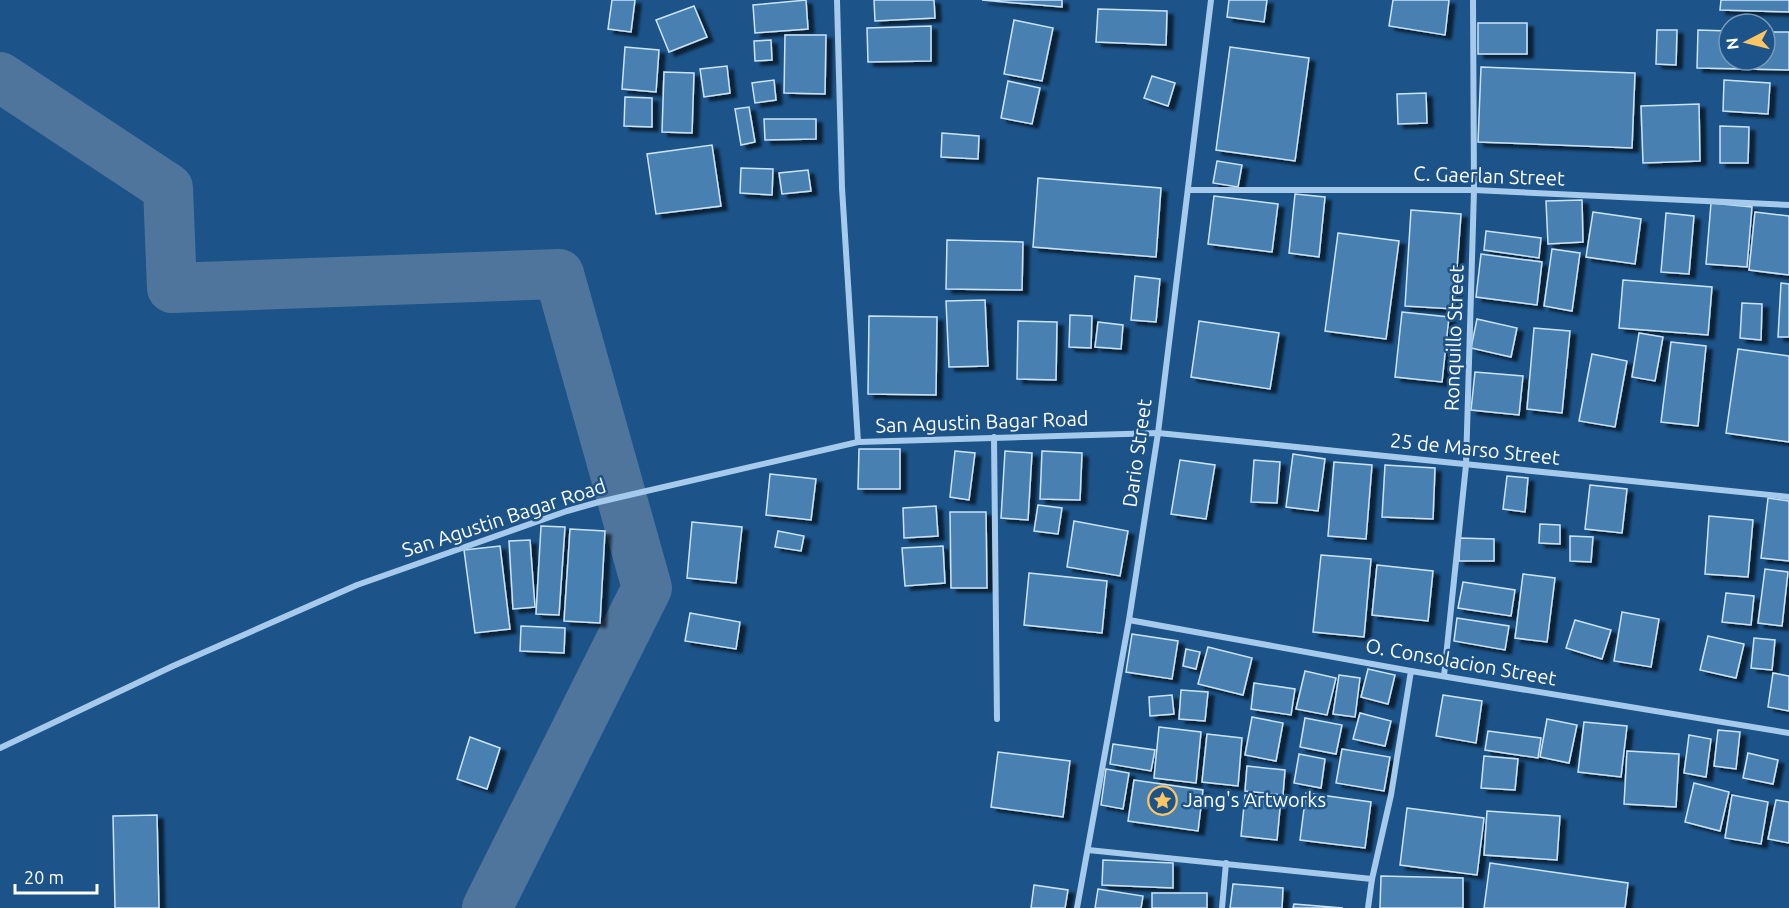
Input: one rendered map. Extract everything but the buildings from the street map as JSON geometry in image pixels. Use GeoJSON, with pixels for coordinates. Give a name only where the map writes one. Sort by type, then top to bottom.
{"type":"FeatureCollection","features":[{"type":"Feature","properties":{"kind":"street"},"geometry":{"type":"LineString","coordinates":[[837,0],[842,188],[858,442]]}},
{"type":"Feature","properties":{"kind":"street","name":"Dario Street"},"geometry":{"type":"LineString","coordinates":[[1077,908],[1129,620],[1158,433],[1211,0]]}},
{"type":"Feature","properties":{"kind":"street","name":"Ronquillo Street"},"geometry":{"type":"LineString","coordinates":[[1444,676],[1466,465],[1474,190],[1473,0]]}},
{"type":"Feature","properties":{"kind":"street","name":"C. Gaerlan Street"},"geometry":{"type":"LineString","coordinates":[[1188,190],[1474,190],[1789,205]]}},
{"type":"Feature","properties":{"kind":"street","name":"San Agustin Bagar Road"},"geometry":{"type":"LineString","coordinates":[[0,748],[173,666],[357,585],[567,511],[599,502],[858,442],[1158,433]]}},
{"type":"Feature","properties":{"kind":"street","name":"25 de Marso Street"},"geometry":{"type":"LineString","coordinates":[[1158,433],[1789,496]]}},
{"type":"Feature","properties":{"kind":"street"},"geometry":{"type":"LineString","coordinates":[[994,437],[997,719]]}},
{"type":"Feature","properties":{"kind":"street","name":"O. Consolacion Street"},"geometry":{"type":"LineString","coordinates":[[1129,620],[1411,671],[1789,733]]}},
{"type":"Feature","properties":{"kind":"street"},"geometry":{"type":"LineString","coordinates":[[1368,908],[1372,879],[1391,795],[1411,671]]}},
{"type":"Feature","properties":{"kind":"street"},"geometry":{"type":"LineString","coordinates":[[1088,850],[1372,879]]}},
{"type":"Feature","properties":{"kind":"street"},"geometry":{"type":"LineString","coordinates":[[1222,908],[1226,863]]}},
{"type":"Feature","properties":{"kind":"waterway"},"geometry":{"type":"LineString","coordinates":[[0,77],[168,188],[172,288],[559,274],[647,588],[487,908]]}},
{"type":"Feature","properties":{"kind":"place","name":"Jang's Artworks"},"geometry":{"type":"Point","coordinates":[1162,800]}}]}
